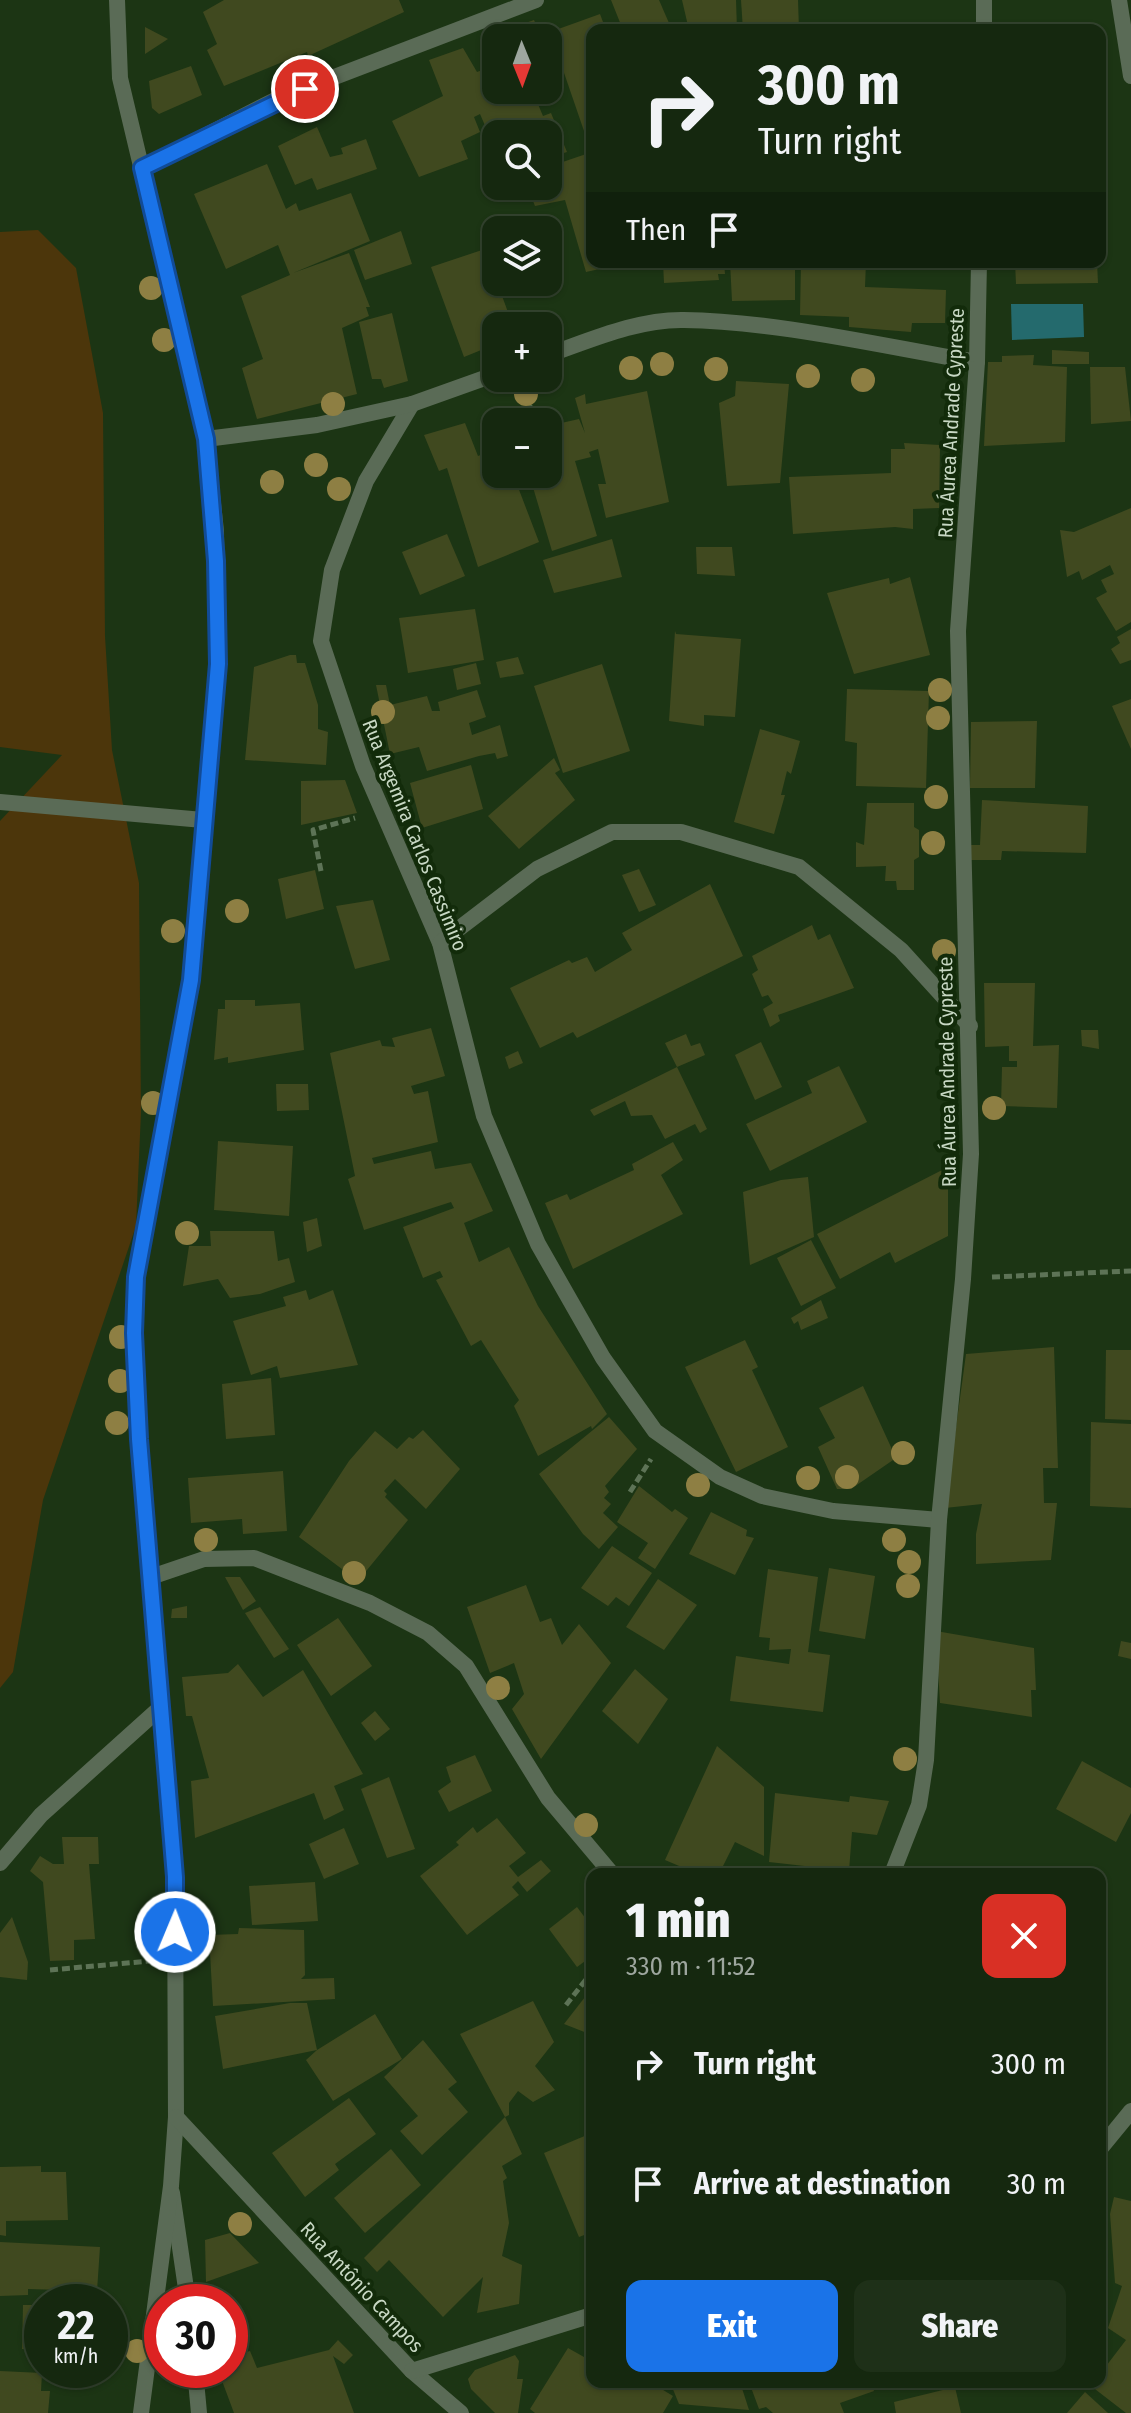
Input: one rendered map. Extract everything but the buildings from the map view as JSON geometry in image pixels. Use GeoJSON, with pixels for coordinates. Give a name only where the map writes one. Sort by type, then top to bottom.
{"type":"FeatureCollection","features":[{"type":"Feature","properties":{"kind":"street"},"geometry":{"type":"LineString","coordinates":[[117,0],[120,78],[206,439],[216,531],[218,664],[191,980],[136,1277],[134,1333],[139,1439],[175,1877],[176,2117],[171,2186],[141,2413]]}},
{"type":"Feature","properties":{"kind":"street"},"geometry":{"type":"LineString","coordinates":[[142,168],[277,99],[536,0]]}},
{"type":"Feature","properties":{"kind":"street"},"geometry":{"type":"LineString","coordinates":[[984,0],[984,24]]}},
{"type":"Feature","properties":{"kind":"street"},"geometry":{"type":"LineString","coordinates":[[1119,0],[1131,76]]}},
{"type":"Feature","properties":{"kind":"street","name":"Rua Áurea Andrade Cypreste"},"geometry":{"type":"LineString","coordinates":[[894,1868],[919,1805],[926,1760],[939,1520],[963,1279],[971,1154],[958,631],[977,362],[979,268]]}},
{"type":"Feature","properties":{"kind":"street"},"geometry":{"type":"LineString","coordinates":[[562,350],[612,332],[682,320],[762,327],[977,362]]}},
{"type":"Feature","properties":{"kind":"street"},"geometry":{"type":"LineString","coordinates":[[206,439],[317,425],[412,404],[482,379]]}},
{"type":"Feature","properties":{"kind":"street","name":"Rua Argemira Carlos Cassimiro"},"geometry":{"type":"LineString","coordinates":[[412,404],[366,481],[332,570],[321,641],[363,766],[440,943],[484,1116],[538,1244],[603,1358],[655,1431],[720,1477],[762,1496],[833,1511],[939,1520]]}},
{"type":"Feature","properties":{"kind":"street"},"geometry":{"type":"LineString","coordinates":[[0,802],[203,820]]}},
{"type":"Feature","properties":{"kind":"street"},"geometry":{"type":"LineString","coordinates":[[440,943],[537,869],[612,832],[681,832],[799,867],[901,950],[970,1026]]}},
{"type":"Feature","properties":{"kind":"street"},"geometry":{"type":"LineString","coordinates":[[151,1577],[204,1559],[254,1558],[370,1603],[428,1633],[466,1666],[548,1798],[607,1868]]}},
{"type":"Feature","properties":{"kind":"street"},"geometry":{"type":"LineString","coordinates":[[0,1863],[41,1815],[160,1708]]}},
{"type":"Feature","properties":{"kind":"street"},"geometry":{"type":"LineString","coordinates":[[1106,2142],[1131,2111]]}},
{"type":"Feature","properties":{"kind":"street","name":"Rua Antônio Campos"},"geometry":{"type":"LineString","coordinates":[[176,2117],[412,2371],[461,2413]]}},
{"type":"Feature","properties":{"kind":"street"},"geometry":{"type":"LineString","coordinates":[[171,2186],[185,2284]]}},
{"type":"Feature","properties":{"kind":"street"},"geometry":{"type":"LineString","coordinates":[[412,2371],[586,2317]]}},
{"type":"Feature","properties":{"kind":"street"},"geometry":{"type":"LineString","coordinates":[[197,2388],[199,2413]]}},
{"type":"Feature","properties":{"kind":"path"},"geometry":{"type":"LineString","coordinates":[[321,871],[313,830],[384,812]]}},
{"type":"Feature","properties":{"kind":"path"},"geometry":{"type":"LineString","coordinates":[[963,1279],[1131,1271]]}},
{"type":"Feature","properties":{"kind":"path"},"geometry":{"type":"LineString","coordinates":[[630,1492],[665,1438]]}},
{"type":"Feature","properties":{"kind":"path"},"geometry":{"type":"LineString","coordinates":[[50,1970],[174,1960]]}},
{"type":"Feature","properties":{"kind":"path"},"geometry":{"type":"LineString","coordinates":[[566,2005],[586,1980]]}},
{"type":"Feature","properties":{"kind":"shaded area"},"geometry":{"type":"Polygon","coordinates":[[[38,230],[76,268],[103,413],[105,636],[112,750],[139,883],[141,1112],[136,1226],[43,1500],[13,1672],[0,1688],[0,821],[62,755],[0,747],[0,232],[38,230]]]}},
{"type":"Feature","properties":{"kind":"water"},"geometry":{"type":"Polygon","coordinates":[[[1011,304],[1083,304],[1084,337],[1012,340],[1011,304]]]}},
{"type":"Feature","properties":{"kind":"route"},"geometry":{"type":"LineString","coordinates":[[175,1932],[175,1877],[139,1439],[134,1333],[136,1277],[191,980],[218,664],[216,531],[206,439],[142,168],[277,99],[305,89]]}}]}
